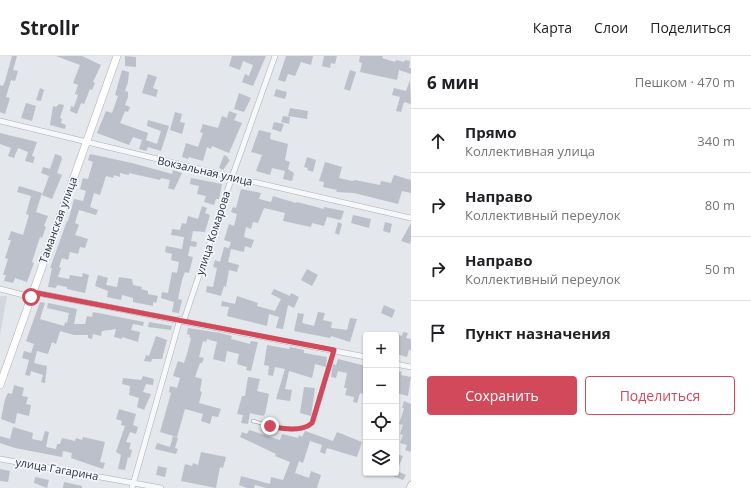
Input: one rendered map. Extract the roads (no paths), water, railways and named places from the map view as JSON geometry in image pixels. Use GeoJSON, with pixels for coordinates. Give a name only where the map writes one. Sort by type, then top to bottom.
{"type":"FeatureCollection","features":[{"type":"Feature","properties":{"kind":"street","name":"Таманская улица"},"geometry":{"type":"LineString","coordinates":[[0,385],[117,56]]}},
{"type":"Feature","properties":{"kind":"street","name":"улица Комарова"},"geometry":{"type":"LineString","coordinates":[[132,486],[182,320],[275,56]]}},
{"type":"Feature","properties":{"kind":"street","name":"Вокзальная улица"},"geometry":{"type":"LineString","coordinates":[[0,121],[86,143],[411,218]]}},
{"type":"Feature","properties":{"kind":"street"},"geometry":{"type":"LineString","coordinates":[[0,289],[182,320],[363,356]]}},
{"type":"Feature","properties":{"kind":"street"},"geometry":{"type":"LineString","coordinates":[[399,365],[411,367]]}},
{"type":"Feature","properties":{"kind":"street","name":"улица Гагарина"},"geometry":{"type":"LineString","coordinates":[[0,459],[132,486],[161,488]]}},
{"type":"Feature","properties":{"kind":"street"},"geometry":{"type":"LineString","coordinates":[[409,488],[411,484]]}},
{"type":"Feature","properties":{"kind":"lane"},"geometry":{"type":"LineString","coordinates":[[253,421],[284,428],[302,428],[311,425],[314,420],[334,350]]}}]}
